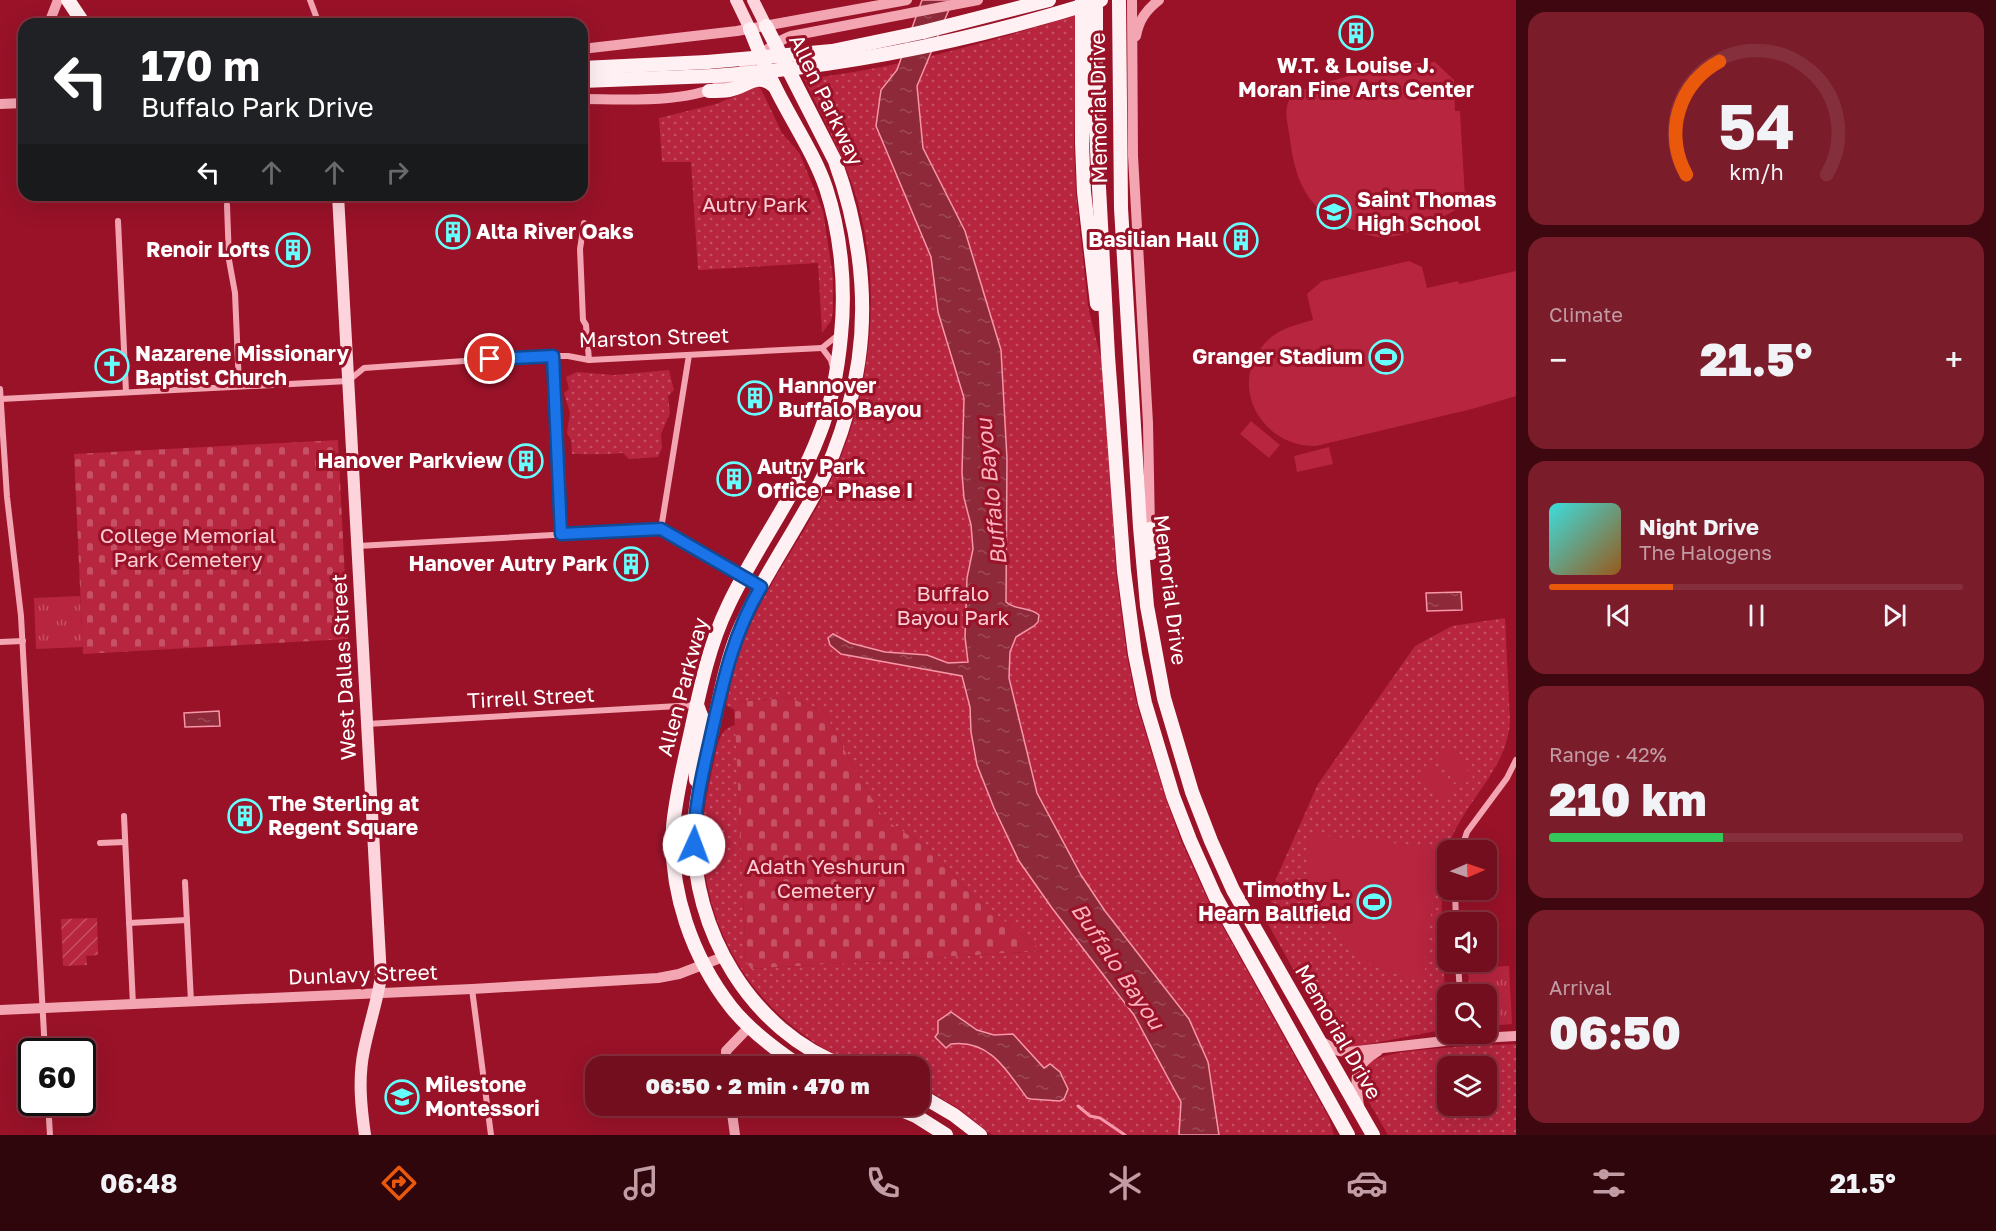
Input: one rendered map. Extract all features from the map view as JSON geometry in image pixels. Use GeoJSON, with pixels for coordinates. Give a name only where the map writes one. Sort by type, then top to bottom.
{"type":"FeatureCollection","features":[{"type":"Feature","properties":{"kind":"main road"},"geometry":{"type":"LineString","coordinates":[[68,0],[80,18]]}},
{"type":"Feature","properties":{"kind":"main road"},"geometry":{"type":"LineString","coordinates":[[736,0],[750,29]]}},
{"type":"Feature","properties":{"kind":"main road"},"geometry":{"type":"LineString","coordinates":[[753,0],[766,26]]}},
{"type":"Feature","properties":{"kind":"main road"},"geometry":{"type":"LineString","coordinates":[[588,68],[707,62],[832,51],[923,32],[1049,0]]}},
{"type":"Feature","properties":{"kind":"main road"},"geometry":{"type":"LineString","coordinates":[[1083,0],[1084,192],[1100,330],[1108,356]]}},
{"type":"Feature","properties":{"kind":"main road","name":"Memorial Drive"},"geometry":{"type":"LineString","coordinates":[[1125,1],[1121,208],[1140,527],[1150,627],[1164,698],[1192,792],[1233,890],[1373,1135]]}},
{"type":"Feature","properties":{"kind":"main road"},"geometry":{"type":"LineString","coordinates":[[588,81],[713,76],[836,64],[927,46],[1099,4]]}},
{"type":"Feature","properties":{"kind":"main road","name":"Memorial Drive"},"geometry":{"type":"LineString","coordinates":[[1099,4],[1096,131],[1108,356],[1128,614],[1145,703],[1159,755],[1190,840],[1215,896],[1348,1135]]}},
{"type":"Feature","properties":{"kind":"main road","name":"Allen Parkway"},"geometry":{"type":"LineString","coordinates":[[766,26],[836,161],[843,181],[857,239],[863,307],[862,342],[839,439],[815,493],[738,632],[729,658],[697,800],[694,860],[699,892],[707,920],[723,957],[748,994],[784,1031],[810,1050],[823,1056]]}},
{"type":"Feature","properties":{"kind":"main road","name":"Allen Parkway"},"geometry":{"type":"LineString","coordinates":[[750,29],[774,86],[814,161],[830,203],[841,275],[842,333],[835,379],[820,435],[808,461],[727,607],[713,642],[677,796],[673,829],[673,860],[686,924],[704,966],[732,1008],[771,1046],[786,1056]]}},
{"type":"Feature","properties":{"kind":"main road"},"geometry":{"type":"LineString","coordinates":[[709,91],[729,90],[762,79],[774,86]]}},
{"type":"Feature","properties":{"kind":"main road","name":"West Dallas Street"},"geometry":{"type":"LineString","coordinates":[[338,201],[381,977],[363,1052],[360,1076],[365,1135]]}},
{"type":"Feature","properties":{"kind":"main road"},"geometry":{"type":"LineString","coordinates":[[1150,529],[1152,594],[1150,627]]}},
{"type":"Feature","properties":{"kind":"main road"},"geometry":{"type":"LineString","coordinates":[[697,705],[703,721],[695,758],[697,800]]}},
{"type":"Feature","properties":{"kind":"main road"},"geometry":{"type":"LineString","coordinates":[[930,1101],[954,1115],[980,1135]]}},
{"type":"Feature","properties":{"kind":"main road"},"geometry":{"type":"LineString","coordinates":[[1336,1115],[1342,1135]]}},
{"type":"Feature","properties":{"kind":"main road"},"geometry":{"type":"LineString","coordinates":[[916,1116],[946,1135]]}},
{"type":"Feature","properties":{"kind":"street"},"geometry":{"type":"LineString","coordinates":[[51,18],[58,0]]}},
{"type":"Feature","properties":{"kind":"street"},"geometry":{"type":"LineString","coordinates":[[310,0],[316,18]]}},
{"type":"Feature","properties":{"kind":"street"},"geometry":{"type":"LineString","coordinates":[[588,48],[750,29],[907,0]]}},
{"type":"Feature","properties":{"kind":"street"},"geometry":{"type":"LineString","coordinates":[[588,99],[635,98],[709,91],[727,81],[775,44],[790,36],[978,0]]}},
{"type":"Feature","properties":{"kind":"street"},"geometry":{"type":"LineString","coordinates":[[1132,54],[1138,25],[1144,14],[1159,0]]}},
{"type":"Feature","properties":{"kind":"street"},"geometry":{"type":"LineString","coordinates":[[1125,1],[1132,54],[1133,156],[1148,423],[1150,529]]}},
{"type":"Feature","properties":{"kind":"street"},"geometry":{"type":"LineString","coordinates":[[0,104],[18,103]]}},
{"type":"Feature","properties":{"kind":"street"},"geometry":{"type":"LineString","coordinates":[[226,205],[229,260],[235,293],[239,386]]}},
{"type":"Feature","properties":{"kind":"street"},"geometry":{"type":"LineString","coordinates":[[118,221],[126,392]]}},
{"type":"Feature","properties":{"kind":"street"},"geometry":{"type":"LineString","coordinates":[[584,222],[580,249],[583,320],[586,325],[589,360]]}},
{"type":"Feature","properties":{"kind":"street"},"geometry":{"type":"LineString","coordinates":[[835,379],[831,360],[822,348],[842,333]]}},
{"type":"Feature","properties":{"kind":"street","name":"Marston Street"},"geometry":{"type":"LineString","coordinates":[[348,381],[364,368],[553,356],[589,360],[822,348]]}},
{"type":"Feature","properties":{"kind":"street"},"geometry":{"type":"LineString","coordinates":[[661,529],[689,355]]}},
{"type":"Feature","properties":{"kind":"street"},"geometry":{"type":"LineString","coordinates":[[553,356],[561,534]]}},
{"type":"Feature","properties":{"kind":"street"},"geometry":{"type":"LineString","coordinates":[[1,399],[348,381]]}},
{"type":"Feature","properties":{"kind":"street"},"geometry":{"type":"LineString","coordinates":[[0,389],[7,497],[23,641],[44,1038]]}},
{"type":"Feature","properties":{"kind":"street"},"geometry":{"type":"LineString","coordinates":[[357,546],[661,529],[761,587]]}},
{"type":"Feature","properties":{"kind":"street"},"geometry":{"type":"LineString","coordinates":[[0,642],[23,641]]}},
{"type":"Feature","properties":{"kind":"street","name":"Tirrell Street"},"geometry":{"type":"LineString","coordinates":[[367,724],[697,705]]}},
{"type":"Feature","properties":{"kind":"street"},"geometry":{"type":"LineString","coordinates":[[1464,840],[1467,832],[1507,778],[1516,760]]}},
{"type":"Feature","properties":{"kind":"street"},"geometry":{"type":"LineString","coordinates":[[124,816],[133,1005]]}},
{"type":"Feature","properties":{"kind":"street"},"geometry":{"type":"LineString","coordinates":[[100,843],[125,842]]}},
{"type":"Feature","properties":{"kind":"street"},"geometry":{"type":"LineString","coordinates":[[185,882],[191,1002]]}},
{"type":"Feature","properties":{"kind":"street"},"geometry":{"type":"LineString","coordinates":[[129,923],[187,920]]}},
{"type":"Feature","properties":{"kind":"street","name":"Dunlavy Street"},"geometry":{"type":"LineString","coordinates":[[0,1010],[472,989],[658,978],[704,966],[723,957]]}},
{"type":"Feature","properties":{"kind":"street"},"geometry":{"type":"LineString","coordinates":[[472,989],[490,1135]]}},
{"type":"Feature","properties":{"kind":"street"},"geometry":{"type":"LineString","coordinates":[[726,1056],[726,1051],[750,1026]]}},
{"type":"Feature","properties":{"kind":"street"},"geometry":{"type":"LineString","coordinates":[[1497,1036],[1516,1036]]}},
{"type":"Feature","properties":{"kind":"street"},"geometry":{"type":"LineString","coordinates":[[1318,1040],[1339,1051],[1382,1049],[1437,1040]]}},
{"type":"Feature","properties":{"kind":"street"},"geometry":{"type":"LineString","coordinates":[[1359,1110],[1355,1080],[1358,1069],[1367,1058],[1382,1049]]}},
{"type":"Feature","properties":{"kind":"street"},"geometry":{"type":"LineString","coordinates":[[49,1116],[50,1135]]}},
{"type":"Feature","properties":{"kind":"street"},"geometry":{"type":"LineString","coordinates":[[732,1116],[735,1135]]}},
{"type":"Feature","properties":{"kind":"green space","name":"Buffalo Bayou Park"},"geometry":{"type":"Polygon","coordinates":[[[1077,15],[1074,143],[1076,193],[1088,306],[1105,375],[1116,572],[1127,656],[1137,705],[1182,843],[1208,900],[1329,1118],[1334,1135],[992,1135],[958,1108],[930,1092],[930,1056],[839,1056],[800,1032],[758,992],[728,945],[716,918],[704,863],[704,817],[719,741],[729,727],[735,725],[746,962],[751,969],[1043,951],[970,894],[932,850],[884,819],[825,713],[789,697],[739,702],[739,710],[726,705],[734,669],[754,617],[814,513],[840,459],[854,420],[869,339],[871,298],[862,217],[845,165],[804,79],[873,69],[976,44],[1077,15]]]}},
{"type":"Feature","properties":{"kind":"green space"},"geometry":{"type":"Polygon","coordinates":[[[1435,62],[1454,80],[1455,111],[1460,111],[1465,197],[1463,202],[1448,214],[1412,231],[1390,237],[1378,237],[1359,232],[1329,218],[1309,197],[1296,171],[1286,114],[1294,91],[1326,85],[1328,82],[1385,65],[1435,62]]]}},
{"type":"Feature","properties":{"kind":"green space","name":"Autry Park"},"geometry":{"type":"Polygon","coordinates":[[[757,87],[761,89],[782,133],[800,154],[823,211],[833,277],[833,312],[831,321],[822,333],[818,263],[698,270],[691,162],[662,162],[659,118],[716,104],[757,87]]]}},
{"type":"Feature","properties":{"kind":"green space","name":"Granger Stadium"},"geometry":{"type":"Polygon","coordinates":[[[1409,261],[1422,267],[1427,288],[1458,281],[1459,284],[1516,271],[1516,396],[1472,409],[1316,446],[1297,444],[1280,437],[1266,426],[1256,412],[1250,396],[1249,379],[1253,361],[1269,339],[1287,328],[1313,320],[1307,294],[1322,281],[1409,261]]]}},
{"type":"Feature","properties":{"kind":"green space"},"geometry":{"type":"Polygon","coordinates":[[[669,370],[674,390],[668,396],[670,413],[661,434],[662,448],[658,457],[629,459],[623,453],[572,454],[571,440],[567,433],[570,413],[564,393],[569,389],[566,377],[577,372],[614,375],[669,370]]]}},
{"type":"Feature","properties":{"kind":"green space"},"geometry":{"type":"Polygon","coordinates":[[[1251,421],[1280,445],[1269,458],[1240,434],[1251,421]]]}},
{"type":"Feature","properties":{"kind":"green space","name":"College Memorial Park Cemetery"},"geometry":{"type":"Polygon","coordinates":[[[338,440],[348,639],[83,654],[74,454],[338,440]]]}},
{"type":"Feature","properties":{"kind":"green space"},"geometry":{"type":"Polygon","coordinates":[[[1329,447],[1333,464],[1297,472],[1294,456],[1329,447]]]}},
{"type":"Feature","properties":{"kind":"green space"},"geometry":{"type":"Polygon","coordinates":[[[80,596],[83,647],[36,649],[34,598],[80,596]]]}},
{"type":"Feature","properties":{"kind":"green space"},"geometry":{"type":"Polygon","coordinates":[[[1505,618],[1510,722],[1502,754],[1458,824],[1451,840],[1437,840],[1437,900],[1442,900],[1442,912],[1437,912],[1437,972],[1444,972],[1445,984],[1437,984],[1437,1031],[1348,1048],[1325,1024],[1316,1010],[1267,922],[1276,879],[1318,784],[1415,646],[1452,626],[1505,618]]]}},
{"type":"Feature","properties":{"kind":"green space","name":"Adath Yeshurun Cemetery"},"geometry":{"type":"Polygon","coordinates":[[[789,697],[825,713],[884,819],[932,850],[970,894],[1043,951],[751,969],[746,962],[734,710],[739,709],[738,702],[789,697]]]}},
{"type":"Feature","properties":{"kind":"green space"},"geometry":{"type":"Polygon","coordinates":[[[1449,748],[1473,777],[1460,788],[1436,760],[1449,748]]]}},
{"type":"Feature","properties":{"kind":"green space"},"geometry":{"type":"Polygon","coordinates":[[[1432,763],[1456,791],[1443,802],[1419,774],[1432,763]]]}},
{"type":"Feature","properties":{"kind":"green space","name":"Timothy L. Hearn Ballfield"},"geometry":{"type":"Polygon","coordinates":[[[1308,834],[1430,847],[1437,858],[1424,979],[1395,973],[1370,964],[1350,950],[1333,933],[1320,913],[1312,889],[1308,863],[1308,834]]]}},
{"type":"Feature","properties":{"kind":"green space"},"geometry":{"type":"Polygon","coordinates":[[[97,918],[98,955],[86,956],[87,965],[63,966],[61,919],[97,918]]]}},
{"type":"Feature","properties":{"kind":"green space"},"geometry":{"type":"Polygon","coordinates":[[[1509,966],[1512,1024],[1497,1025],[1497,984],[1469,984],[1468,972],[1497,972],[1497,967],[1509,966]]]}},
{"type":"Feature","properties":{"kind":"green space"},"geometry":{"type":"Polygon","coordinates":[[[1516,1044],[1516,1135],[1388,1135],[1362,1087],[1363,1077],[1371,1062],[1396,1053],[1463,1046],[1516,1044]]]}},
{"type":"Feature","properties":{"kind":"water","name":"Buffalo Bayou"},"geometry":{"type":"Polygon","coordinates":[[[922,0],[953,0],[917,86],[923,148],[965,231],[1001,350],[1007,459],[1006,602],[1039,615],[1038,622],[1034,626],[1016,637],[1010,652],[1009,678],[1037,793],[1081,875],[1105,911],[1189,1019],[1208,1062],[1219,1135],[1179,1135],[1181,1102],[1134,1015],[1019,861],[977,765],[971,732],[970,707],[962,676],[841,654],[830,645],[828,638],[833,634],[850,643],[885,652],[927,655],[948,663],[968,662],[965,637],[967,578],[973,549],[962,473],[964,398],[938,312],[931,257],[876,126],[881,90],[897,70],[922,0]]]}},
{"type":"Feature","properties":{"kind":"water"},"geometry":{"type":"Polygon","coordinates":[[[1461,592],[1462,610],[1427,611],[1426,593],[1461,592]]]}},
{"type":"Feature","properties":{"kind":"water"},"geometry":{"type":"Polygon","coordinates":[[[219,711],[220,726],[185,727],[184,713],[219,711]]]}},
{"type":"Feature","properties":{"kind":"water"},"geometry":{"type":"Polygon","coordinates":[[[951,1012],[977,1030],[994,1035],[1013,1034],[1044,1068],[1050,1064],[1060,1072],[1068,1089],[1064,1099],[1060,1101],[1027,1098],[1004,1068],[987,1052],[965,1044],[951,1044],[946,1048],[935,1037],[938,1033],[938,1021],[951,1012]]]}},
{"type":"Feature","properties":{"kind":"waterway"},"geometry":{"type":"LineString","coordinates":[[1078,1106],[1090,1116],[1100,1118],[1125,1135]]}},
{"type":"Feature","properties":{"kind":"place","name":"W.T. & Louise J. Moran Fine Arts Center"},"geometry":{"type":"Point","coordinates":[1356,33]}},
{"type":"Feature","properties":{"kind":"place","name":"Saint Thomas High School"},"geometry":{"type":"Point","coordinates":[1334,212]}},
{"type":"Feature","properties":{"kind":"place","name":"Alta River Oaks"},"geometry":{"type":"Point","coordinates":[453,232]}},
{"type":"Feature","properties":{"kind":"place","name":"Basilian Hall"},"geometry":{"type":"Point","coordinates":[1241,240]}},
{"type":"Feature","properties":{"kind":"place","name":"Renoir Lofts"},"geometry":{"type":"Point","coordinates":[293,250]}},
{"type":"Feature","properties":{"kind":"place","name":"Granger Stadium"},"geometry":{"type":"Point","coordinates":[1386,357]}},
{"type":"Feature","properties":{"kind":"place","name":"Nazarene Missionary Baptist Church"},"geometry":{"type":"Point","coordinates":[112,366]}},
{"type":"Feature","properties":{"kind":"place","name":"Hannover Buffalo Bayou"},"geometry":{"type":"Point","coordinates":[755,398]}},
{"type":"Feature","properties":{"kind":"place","name":"Hanover Parkview"},"geometry":{"type":"Point","coordinates":[526,461]}},
{"type":"Feature","properties":{"kind":"place","name":"Autry Park Office - Phase I"},"geometry":{"type":"Point","coordinates":[734,479]}},
{"type":"Feature","properties":{"kind":"place","name":"Hanover Autry Park"},"geometry":{"type":"Point","coordinates":[631,564]}},
{"type":"Feature","properties":{"kind":"place","name":"The Sterling at Regent Square"},"geometry":{"type":"Point","coordinates":[245,816]}},
{"type":"Feature","properties":{"kind":"place","name":"Timothy L. Hearn Ballfield"},"geometry":{"type":"Point","coordinates":[1374,902]}},
{"type":"Feature","properties":{"kind":"place","name":"Milestone Montessori"},"geometry":{"type":"Point","coordinates":[402,1097]}},
{"type":"Feature","properties":{"kind":"route"},"geometry":{"type":"LineString","coordinates":[[490,359],[553,356],[561,534],[661,529],[761,587],[738,632],[729,658],[697,800],[694,845]]}}]}
